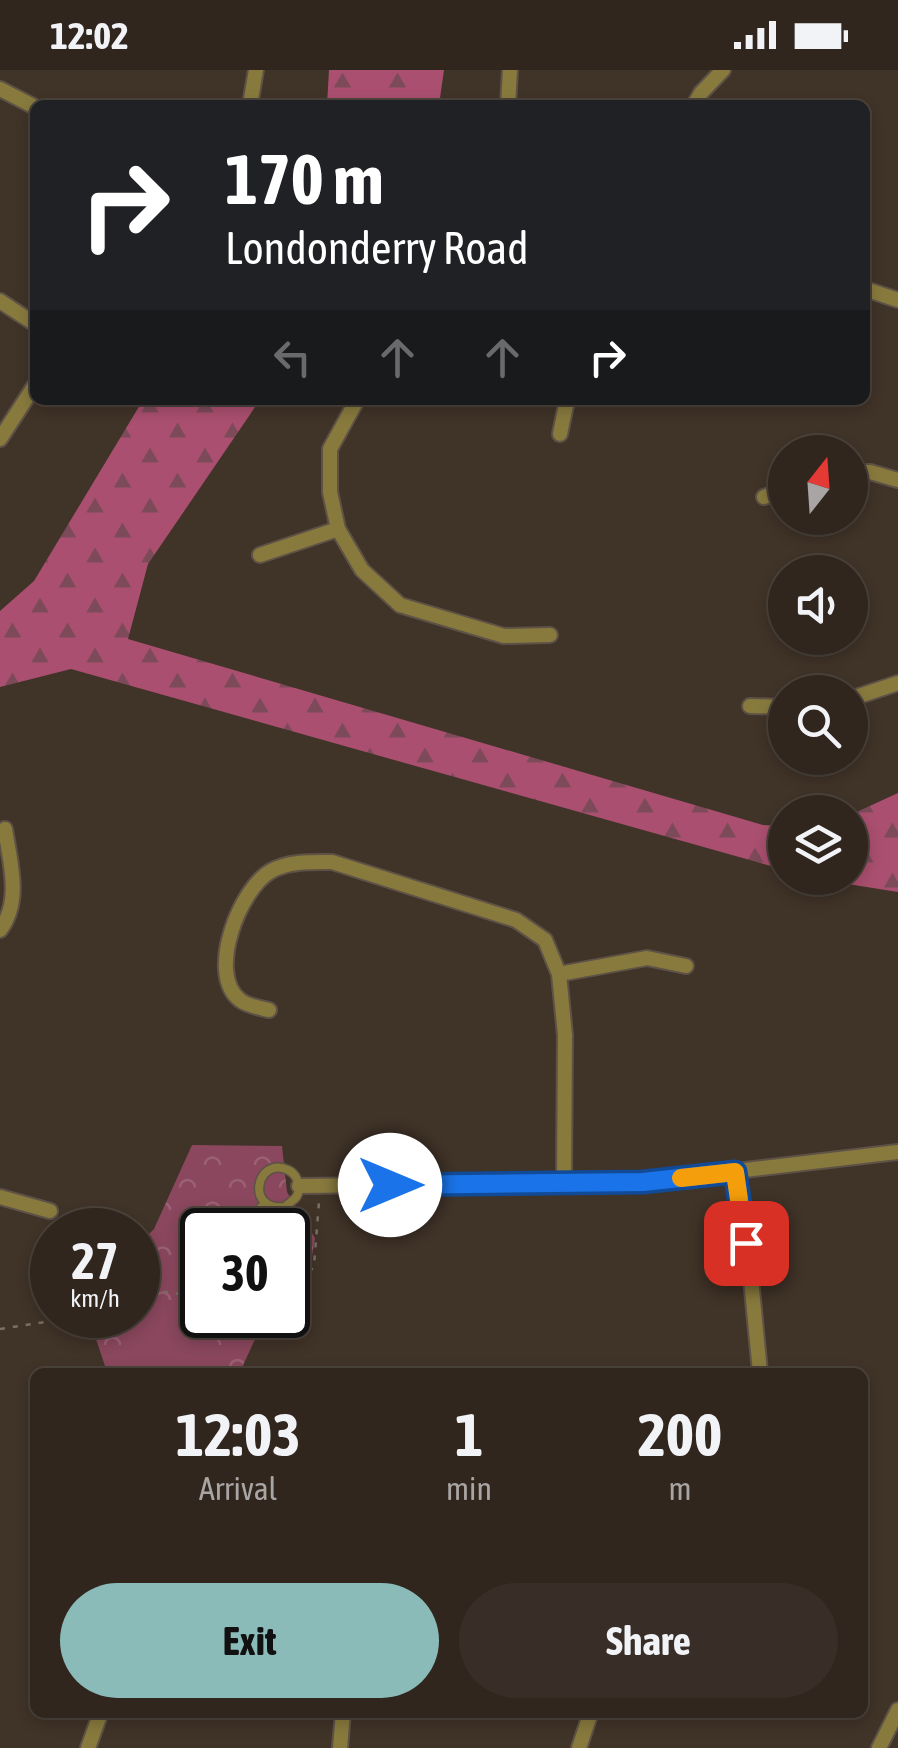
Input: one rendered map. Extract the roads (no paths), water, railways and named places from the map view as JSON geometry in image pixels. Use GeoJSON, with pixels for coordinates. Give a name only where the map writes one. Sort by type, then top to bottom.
{"type":"FeatureCollection","features":[{"type":"Feature","properties":{"kind":"street"},"geometry":{"type":"LineString","coordinates":[[251,100],[256,70]]}},
{"type":"Feature","properties":{"kind":"street"},"geometry":{"type":"LineString","coordinates":[[508,100],[510,70]]}},
{"type":"Feature","properties":{"kind":"street"},"geometry":{"type":"LineString","coordinates":[[697,100],[723,70]]}},
{"type":"Feature","properties":{"kind":"street"},"geometry":{"type":"LineString","coordinates":[[0,89],[30,105]]}},
{"type":"Feature","properties":{"kind":"street"},"geometry":{"type":"LineString","coordinates":[[870,291],[898,300]]}},
{"type":"Feature","properties":{"kind":"street"},"geometry":{"type":"LineString","coordinates":[[0,301],[30,321]]}},
{"type":"Feature","properties":{"kind":"street"},"geometry":{"type":"LineString","coordinates":[[0,439],[30,394]]}},
{"type":"Feature","properties":{"kind":"street"},"geometry":{"type":"LineString","coordinates":[[354,405],[330,449],[330,492],[338,529],[362,570],[400,605],[504,636],[550,636]]}},
{"type":"Feature","properties":{"kind":"street"},"geometry":{"type":"LineString","coordinates":[[560,434],[566,405]]}},
{"type":"Feature","properties":{"kind":"street"},"geometry":{"type":"LineString","coordinates":[[868,472],[898,480]]}},
{"type":"Feature","properties":{"kind":"street"},"geometry":{"type":"LineString","coordinates":[[764,497],[768,495]]}},
{"type":"Feature","properties":{"kind":"street"},"geometry":{"type":"LineString","coordinates":[[260,555],[338,529]]}},
{"type":"Feature","properties":{"kind":"street"},"geometry":{"type":"LineString","coordinates":[[868,693],[898,682]]}},
{"type":"Feature","properties":{"kind":"street"},"geometry":{"type":"LineString","coordinates":[[750,706],[768,707]]}},
{"type":"Feature","properties":{"kind":"street"},"geometry":{"type":"LineString","coordinates":[[0,930],[9,918],[14,886],[5,829]]}},
{"type":"Feature","properties":{"kind":"street"},"geometry":{"type":"LineString","coordinates":[[270,1010],[241,1002],[228,986],[225,962],[244,899],[257,880],[274,868],[301,862],[332,862],[516,920],[545,940],[559,974],[565,1035],[564,1184]]}},
{"type":"Feature","properties":{"kind":"street"},"geometry":{"type":"LineString","coordinates":[[559,974],[647,958],[686,966]]}},
{"type":"Feature","properties":{"kind":"street"},"geometry":{"type":"LineString","coordinates":[[299,1186],[643,1182],[898,1152]]}},
{"type":"Feature","properties":{"kind":"street"},"geometry":{"type":"LineString","coordinates":[[735,1172],[760,1368]]}},
{"type":"Feature","properties":{"kind":"street"},"geometry":{"type":"LineString","coordinates":[[0,1197],[37,1208]]}},
{"type":"Feature","properties":{"kind":"street"},"geometry":{"type":"LineString","coordinates":[[879,1748],[898,1710]]}},
{"type":"Feature","properties":{"kind":"street"},"geometry":{"type":"LineString","coordinates":[[88,1748],[99,1718]]}},
{"type":"Feature","properties":{"kind":"street"},"geometry":{"type":"LineString","coordinates":[[340,1748],[342,1718]]}},
{"type":"Feature","properties":{"kind":"street"},"geometry":{"type":"LineString","coordinates":[[579,1748],[589,1718]]}},
{"type":"Feature","properties":{"kind":"lane"},"geometry":{"type":"LineString","coordinates":[[282,1168],[294,1174],[299,1186],[296,1199],[285,1207],[272,1207],[261,1198],[259,1185],[270,1170],[282,1168]]}},
{"type":"Feature","properties":{"kind":"lane"},"geometry":{"type":"LineString","coordinates":[[260,1208],[266,1203]]}}]}
